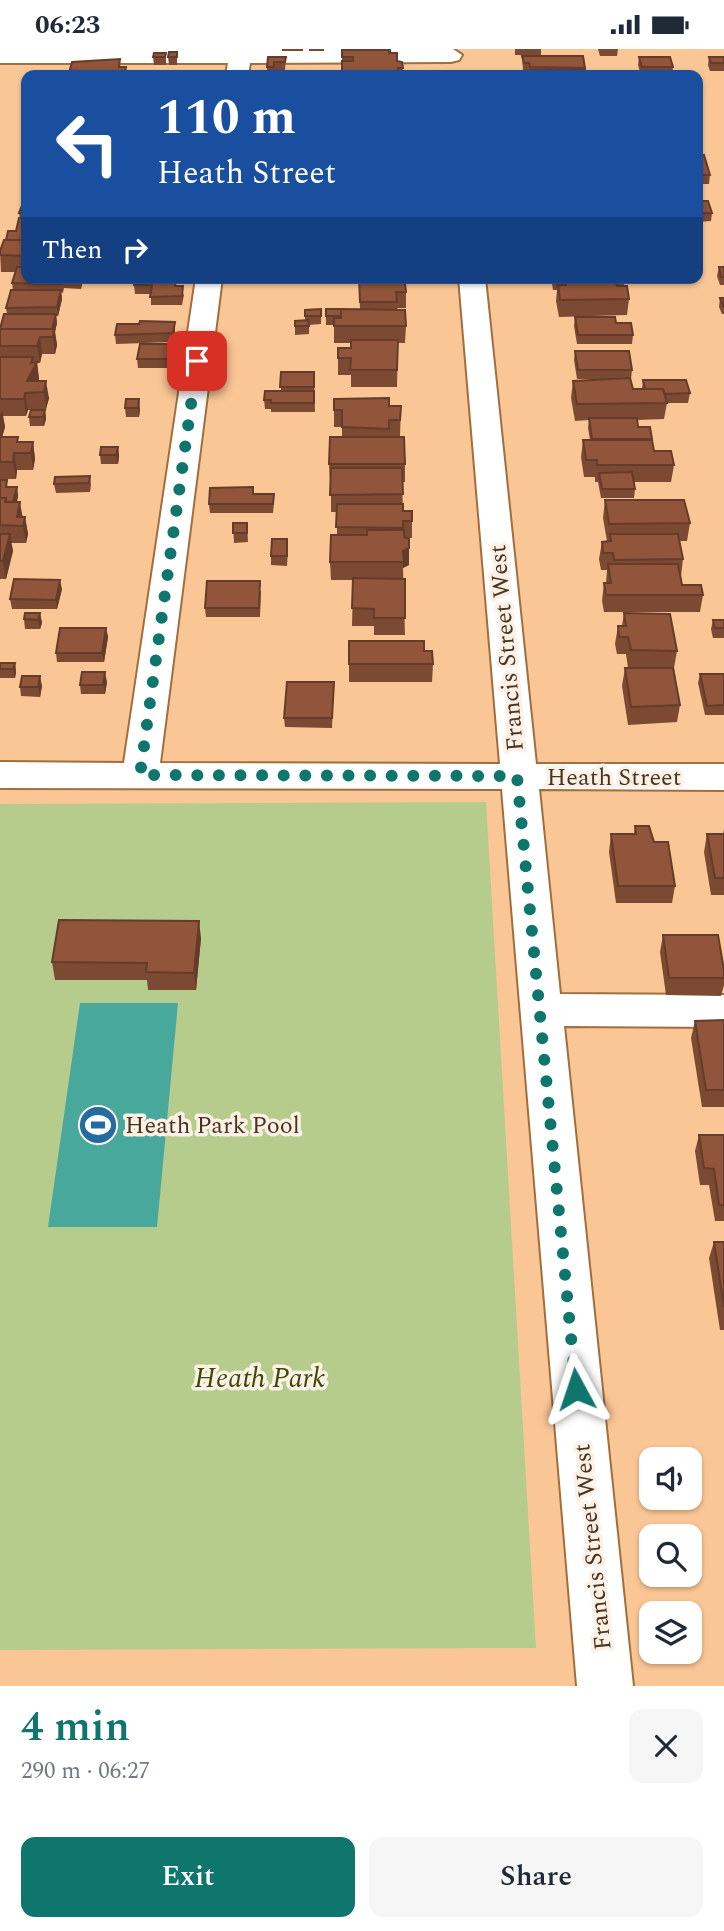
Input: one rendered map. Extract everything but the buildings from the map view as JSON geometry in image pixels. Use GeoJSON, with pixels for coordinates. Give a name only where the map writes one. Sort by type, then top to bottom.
{"type":"FeatureCollection","features":[{"type":"Feature","properties":{"kind":"street"},"geometry":{"type":"LineString","coordinates":[[2,57],[238,66],[452,60]]}},
{"type":"Feature","properties":{"kind":"street"},"geometry":{"type":"LineString","coordinates":[[140,775],[208,284]]}},
{"type":"Feature","properties":{"kind":"street","name":"Francis Street West"},"geometry":{"type":"LineString","coordinates":[[473,284],[605,1686]]}},
{"type":"Feature","properties":{"kind":"street","name":"Heath Street"},"geometry":{"type":"LineString","coordinates":[[0,775],[724,777]]}},
{"type":"Feature","properties":{"kind":"street"},"geometry":{"type":"LineString","coordinates":[[540,1010],[724,1011]]}},
{"type":"Feature","properties":{"kind":"green space","name":"Heath Park"},"geometry":{"type":"Polygon","coordinates":[[[486,802],[536,1648],[0,1650],[0,804],[486,802]]]}},
{"type":"Feature","properties":{"kind":"water"},"geometry":{"type":"Polygon","coordinates":[[[80,1003],[178,1003],[157,1227],[48,1227],[80,1003]]]}},
{"type":"Feature","properties":{"kind":"place","name":"Heath Park Pool"},"geometry":{"type":"Point","coordinates":[98,1125]}},
{"type":"Feature","properties":{"kind":"route"},"geometry":{"type":"LineString","coordinates":[[197,361],[140,775],[517,776],[576,1389]]}}]}
